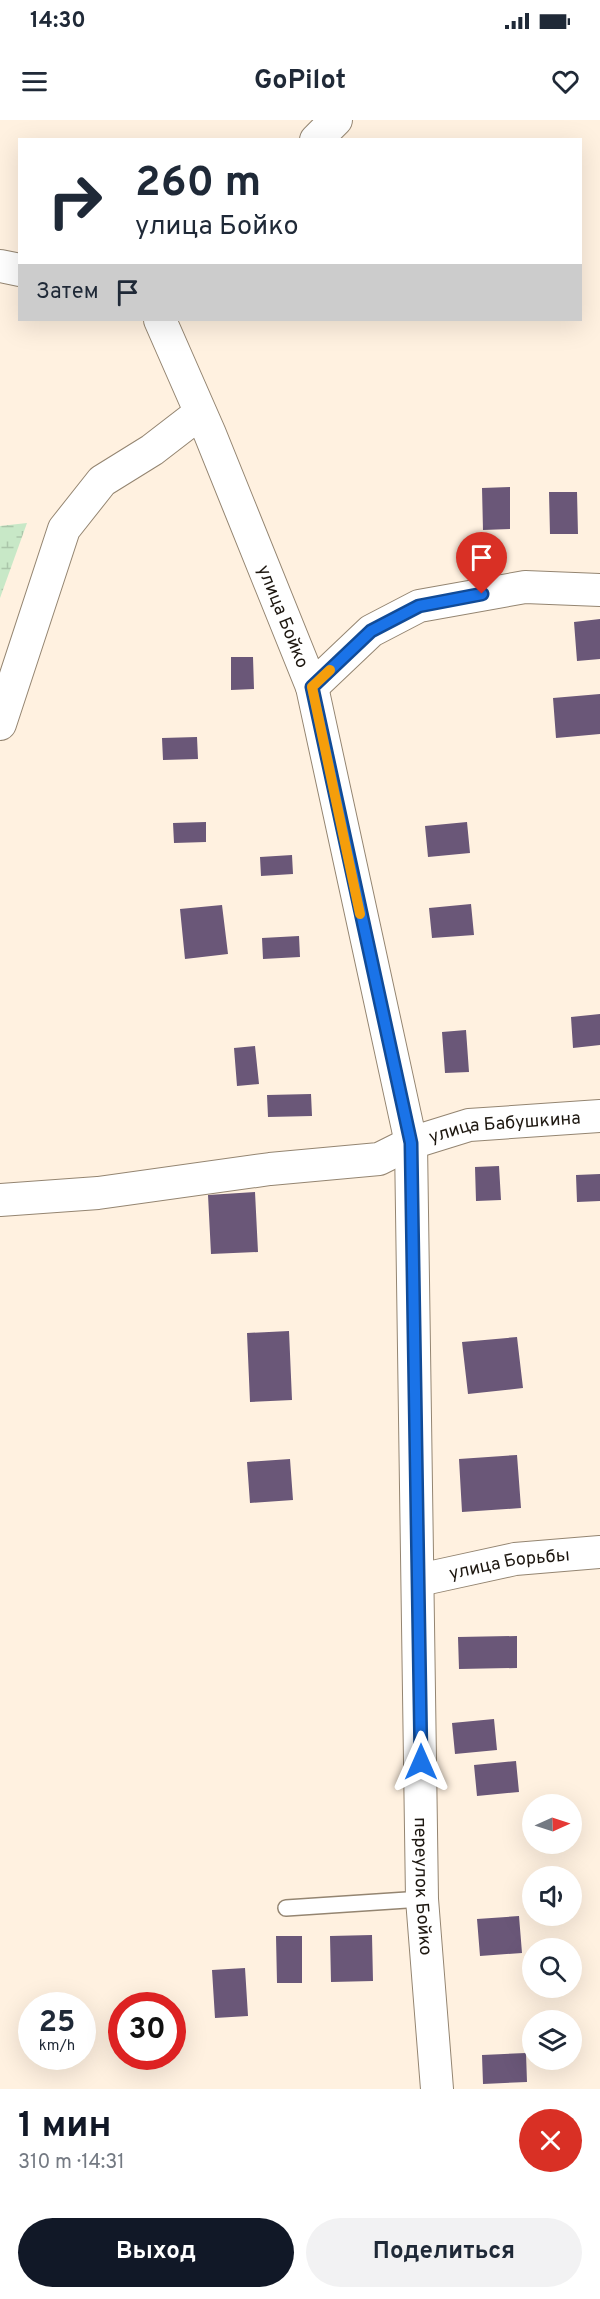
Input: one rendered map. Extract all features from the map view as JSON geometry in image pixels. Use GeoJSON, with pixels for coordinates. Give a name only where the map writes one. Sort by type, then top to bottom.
{"type":"FeatureCollection","features":[{"type":"Feature","properties":{"kind":"street"},"geometry":{"type":"LineString","coordinates":[[318,138],[336,120]]}},
{"type":"Feature","properties":{"kind":"street"},"geometry":{"type":"LineString","coordinates":[[0,266],[18,270]]}},
{"type":"Feature","properties":{"kind":"street","name":"улица Бойко"},"geometry":{"type":"LineString","coordinates":[[159,321],[200,413],[312,687],[371,631],[419,606],[525,587],[600,590]]}},
{"type":"Feature","properties":{"kind":"street"},"geometry":{"type":"LineString","coordinates":[[0,724],[64,529],[102,481],[152,450],[200,413]]}},
{"type":"Feature","properties":{"kind":"street","name":"переулок Бойко"},"geometry":{"type":"LineString","coordinates":[[312,687],[411,1143],[422,1899],[437,2089]]}},
{"type":"Feature","properties":{"kind":"street","name":"улица Бабушкина"},"geometry":{"type":"LineString","coordinates":[[0,1200],[98,1193],[270,1169],[379,1159],[411,1143],[469,1125],[600,1116]]}},
{"type":"Feature","properties":{"kind":"street","name":"улица Борьбы"},"geometry":{"type":"LineString","coordinates":[[419,1580],[515,1559],[600,1552]]}},
{"type":"Feature","properties":{"kind":"lane"},"geometry":{"type":"LineString","coordinates":[[286,1908],[422,1899]]}},
{"type":"Feature","properties":{"kind":"green space"},"geometry":{"type":"Polygon","coordinates":[[[27,523],[0,598],[0,526],[27,523]]]}},
{"type":"Feature","properties":{"kind":"building"},"geometry":{"type":"Polygon","coordinates":[[[510,487],[510,529],[483,530],[482,488],[510,487]]]}},
{"type":"Feature","properties":{"kind":"building"},"geometry":{"type":"Polygon","coordinates":[[[549,492],[577,492],[578,534],[550,534],[549,492]]]}},
{"type":"Feature","properties":{"kind":"building"},"geometry":{"type":"Polygon","coordinates":[[[600,619],[600,659],[577,661],[574,622],[600,619]]]}},
{"type":"Feature","properties":{"kind":"building"},"geometry":{"type":"Polygon","coordinates":[[[231,657],[253,657],[254,689],[231,690],[231,657]]]}},
{"type":"Feature","properties":{"kind":"building"},"geometry":{"type":"Polygon","coordinates":[[[600,694],[600,734],[556,738],[553,698],[600,694]]]}},
{"type":"Feature","properties":{"kind":"building"},"geometry":{"type":"Polygon","coordinates":[[[197,737],[198,759],[163,760],[162,738],[197,737]]]}},
{"type":"Feature","properties":{"kind":"building"},"geometry":{"type":"Polygon","coordinates":[[[206,822],[206,842],[174,843],[173,823],[206,822]]]}},
{"type":"Feature","properties":{"kind":"building"},"geometry":{"type":"Polygon","coordinates":[[[467,822],[470,853],[428,857],[425,826],[467,822]]]}},
{"type":"Feature","properties":{"kind":"building"},"geometry":{"type":"Polygon","coordinates":[[[292,855],[293,874],[261,876],[260,857],[292,855]]]}},
{"type":"Feature","properties":{"kind":"building"},"geometry":{"type":"Polygon","coordinates":[[[471,904],[474,935],[432,938],[429,908],[471,904]]]}},
{"type":"Feature","properties":{"kind":"building"},"geometry":{"type":"Polygon","coordinates":[[[222,905],[228,954],[185,959],[180,909],[222,905]]]}},
{"type":"Feature","properties":{"kind":"building"},"geometry":{"type":"Polygon","coordinates":[[[299,936],[300,957],[263,959],[262,938],[299,936]]]}},
{"type":"Feature","properties":{"kind":"building"},"geometry":{"type":"Polygon","coordinates":[[[600,1014],[600,1045],[573,1048],[571,1017],[600,1014]]]}},
{"type":"Feature","properties":{"kind":"building"},"geometry":{"type":"Polygon","coordinates":[[[466,1030],[469,1072],[445,1073],[442,1032],[466,1030]]]}},
{"type":"Feature","properties":{"kind":"building"},"geometry":{"type":"Polygon","coordinates":[[[255,1046],[259,1084],[237,1086],[234,1048],[255,1046]]]}},
{"type":"Feature","properties":{"kind":"building"},"geometry":{"type":"Polygon","coordinates":[[[311,1094],[312,1116],[268,1117],[267,1095],[311,1094]]]}},
{"type":"Feature","properties":{"kind":"building"},"geometry":{"type":"Polygon","coordinates":[[[499,1166],[501,1200],[476,1201],[475,1167],[499,1166]]]}},
{"type":"Feature","properties":{"kind":"building"},"geometry":{"type":"Polygon","coordinates":[[[600,1174],[600,1201],[577,1202],[576,1175],[600,1174]]]}},
{"type":"Feature","properties":{"kind":"building"},"geometry":{"type":"Polygon","coordinates":[[[255,1192],[258,1252],[211,1254],[208,1195],[255,1192]]]}},
{"type":"Feature","properties":{"kind":"building"},"geometry":{"type":"Polygon","coordinates":[[[289,1331],[292,1400],[250,1402],[247,1333],[289,1331]]]}},
{"type":"Feature","properties":{"kind":"building"},"geometry":{"type":"Polygon","coordinates":[[[517,1337],[523,1388],[468,1394],[462,1342],[517,1337]]]}},
{"type":"Feature","properties":{"kind":"building"},"geometry":{"type":"Polygon","coordinates":[[[517,1455],[521,1508],[462,1512],[459,1459],[517,1455]]]}},
{"type":"Feature","properties":{"kind":"building"},"geometry":{"type":"Polygon","coordinates":[[[290,1459],[293,1500],[250,1503],[247,1462],[290,1459]]]}},
{"type":"Feature","properties":{"kind":"building"},"geometry":{"type":"Polygon","coordinates":[[[517,1636],[517,1668],[459,1669],[458,1637],[517,1636]]]}},
{"type":"Feature","properties":{"kind":"building"},"geometry":{"type":"Polygon","coordinates":[[[494,1719],[497,1750],[455,1754],[452,1723],[494,1719]]]}},
{"type":"Feature","properties":{"kind":"building"},"geometry":{"type":"Polygon","coordinates":[[[516,1761],[519,1792],[477,1796],[474,1765],[516,1761]]]}},
{"type":"Feature","properties":{"kind":"building"},"geometry":{"type":"Polygon","coordinates":[[[519,1916],[522,1953],[480,1956],[477,1919],[519,1916]]]}},
{"type":"Feature","properties":{"kind":"building"},"geometry":{"type":"Polygon","coordinates":[[[372,1935],[373,1981],[331,1982],[330,1936],[372,1935]]]}},
{"type":"Feature","properties":{"kind":"building"},"geometry":{"type":"Polygon","coordinates":[[[276,1936],[302,1936],[302,1983],[277,1983],[276,1936]]]}},
{"type":"Feature","properties":{"kind":"building"},"geometry":{"type":"Polygon","coordinates":[[[245,1968],[248,2016],[215,2018],[212,1970],[245,1968]]]}},
{"type":"Feature","properties":{"kind":"building"},"geometry":{"type":"Polygon","coordinates":[[[522,2053],[522,2070],[527,2070],[527,2082],[483,2084],[482,2055],[522,2053]]]}},
{"type":"Feature","properties":{"kind":"slow traffic"},"geometry":{"type":"LineString","coordinates":[[330,670],[312,687],[360,914]]}},
{"type":"Feature","properties":{"kind":"route"},"geometry":{"type":"LineString","coordinates":[[421,1762],[411,1143],[312,687],[371,631],[419,606],[482,594]]}}]}
